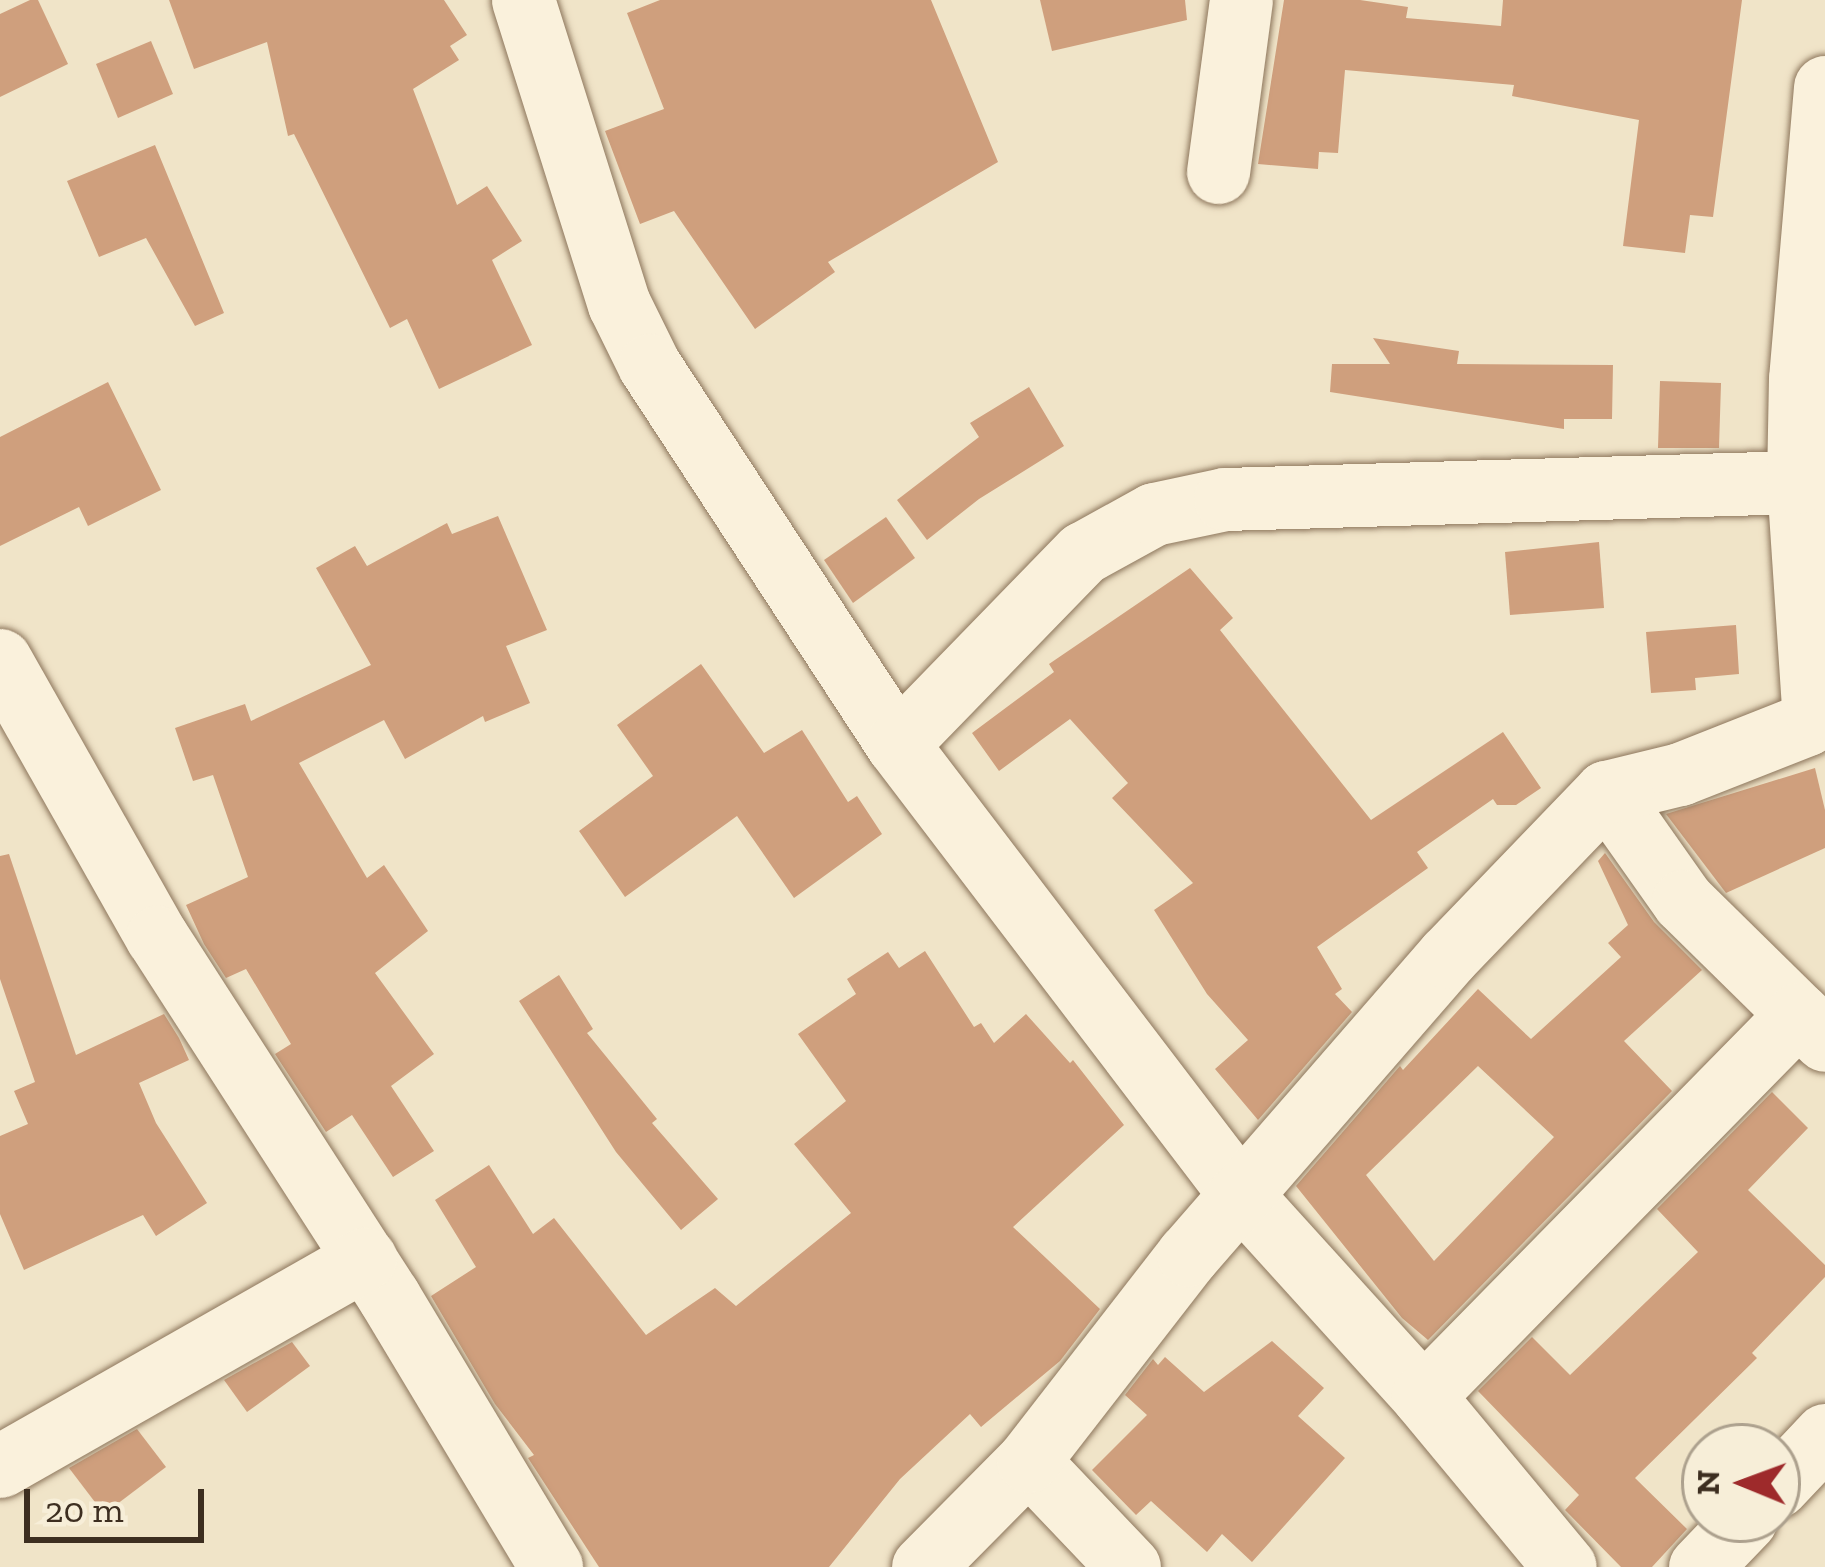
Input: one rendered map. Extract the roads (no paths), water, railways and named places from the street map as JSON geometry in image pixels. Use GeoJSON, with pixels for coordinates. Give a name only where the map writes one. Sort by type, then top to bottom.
{"type":"FeatureCollection","features":[{"type":"Feature","properties":{"kind":"street"},"geometry":{"type":"LineString","coordinates":[[523,0],[620,304],[649,364],[897,744],[1240,1194],[1424,1396],[1565,1567]]}},
{"type":"Feature","properties":{"kind":"street"},"geometry":{"type":"LineString","coordinates":[[1218,172],[1241,0]]}},
{"type":"Feature","properties":{"kind":"street"},"geometry":{"type":"LineString","coordinates":[[922,1567],[1028,1461],[1240,1194],[1447,957],[1606,792],[1680,774],[1807,724],[1813,684],[1798,482],[1800,379],[1825,87]]}},
{"type":"Feature","properties":{"kind":"street"},"geometry":{"type":"LineString","coordinates":[[897,744],[1083,554],[1154,514],[1225,500],[1798,482]]}},
{"type":"Feature","properties":{"kind":"street"},"geometry":{"type":"LineString","coordinates":[[0,660],[157,937],[365,1259],[551,1567]]}},
{"type":"Feature","properties":{"kind":"street"},"geometry":{"type":"LineString","coordinates":[[1424,1396],[1812,1027],[1683,901],[1606,792]]}},
{"type":"Feature","properties":{"kind":"street"},"geometry":{"type":"LineString","coordinates":[[0,1466],[365,1259]]}},
{"type":"Feature","properties":{"kind":"street"},"geometry":{"type":"LineString","coordinates":[[1801,1461],[1825,1436]]}},
{"type":"Feature","properties":{"kind":"street"},"geometry":{"type":"LineString","coordinates":[[1028,1461],[1130,1567]]}},
{"type":"Feature","properties":{"kind":"street"},"geometry":{"type":"LineString","coordinates":[[1700,1567],[1723,1543]]}}]}
